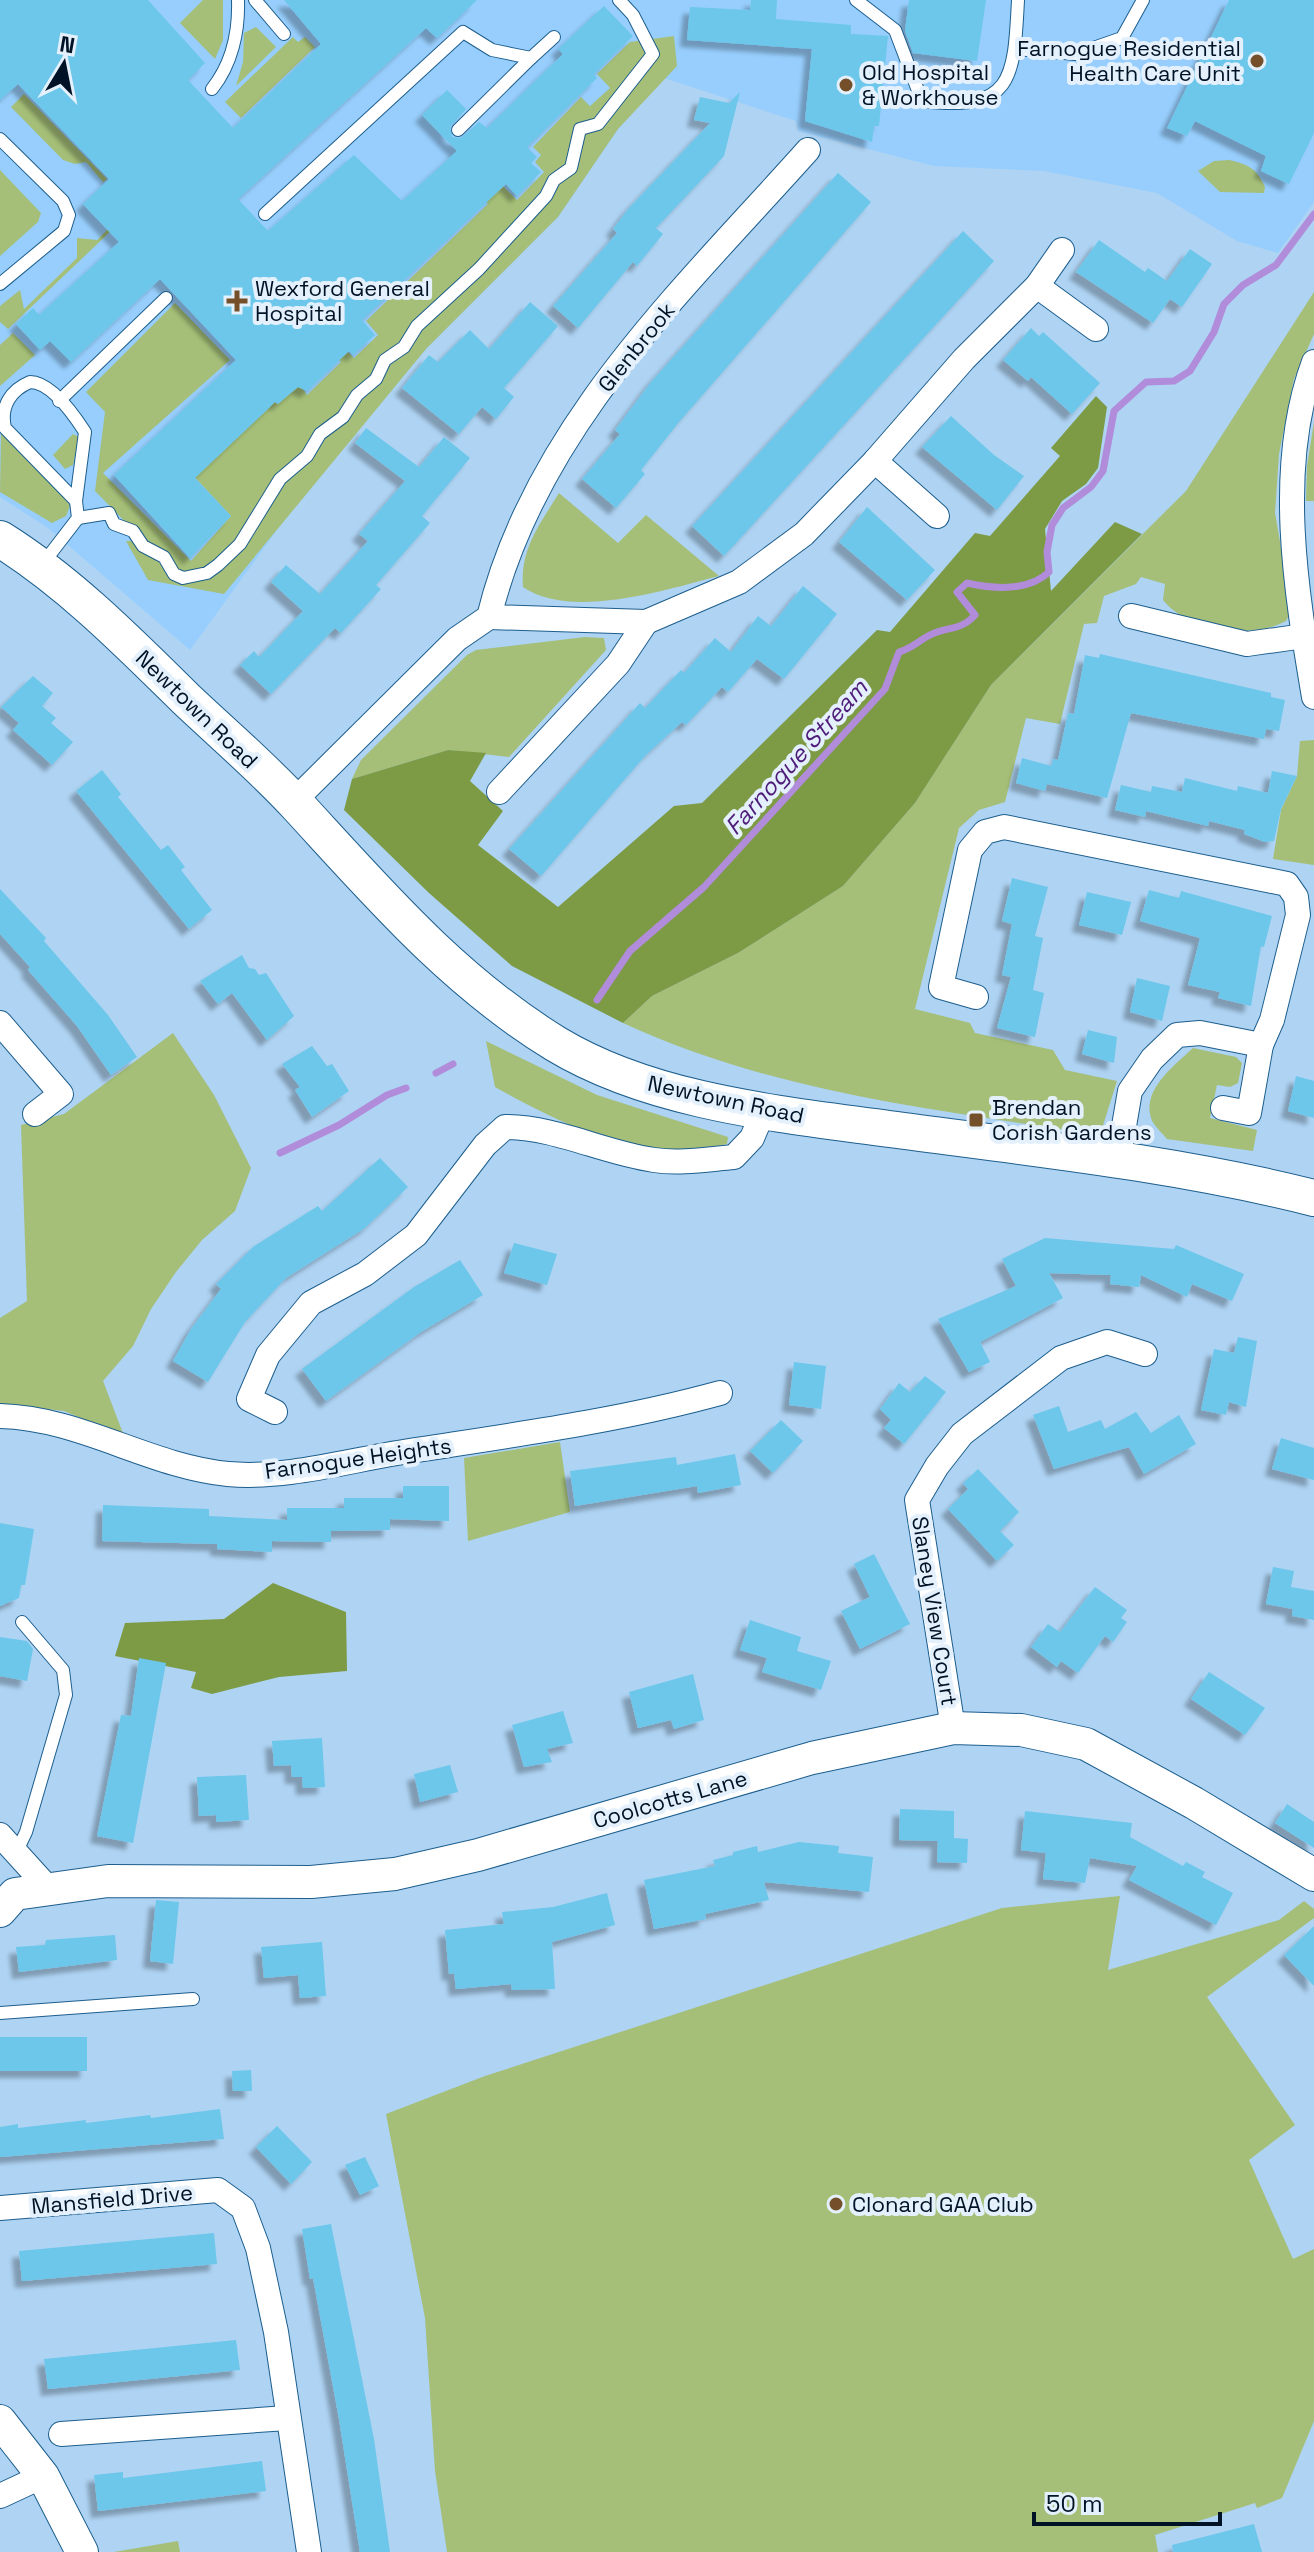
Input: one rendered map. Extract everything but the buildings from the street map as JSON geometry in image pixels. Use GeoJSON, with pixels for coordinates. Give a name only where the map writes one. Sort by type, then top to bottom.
{"type":"FeatureCollection","features":[{"type":"Feature","properties":{"kind":"main road","name":"Newtown Road"},"geometry":{"type":"LineString","coordinates":[[0,539],[93,609],[294,801],[404,922],[476,989],[559,1046],[648,1084],[763,1112],[1247,1181],[1314,1198]]}},
{"type":"Feature","properties":{"kind":"street","name":"Glenbrook"},"geometry":{"type":"LineString","coordinates":[[489,617],[501,569],[525,510],[614,367],[808,150]]}},
{"type":"Feature","properties":{"kind":"street"},"geometry":{"type":"LineString","coordinates":[[294,801],[457,639],[489,617],[646,622],[739,582],[774,560],[875,461],[964,359],[1037,286],[1062,250]]}},
{"type":"Feature","properties":{"kind":"street"},"geometry":{"type":"LineString","coordinates":[[1037,286],[1096,329]]}},
{"type":"Feature","properties":{"kind":"street"},"geometry":{"type":"LineString","coordinates":[[1314,362],[1300,415],[1294,460],[1304,533],[1304,636],[1314,697]]}},
{"type":"Feature","properties":{"kind":"street"},"geometry":{"type":"LineString","coordinates":[[875,461],[937,516]]}},
{"type":"Feature","properties":{"kind":"street"},"geometry":{"type":"LineString","coordinates":[[1131,616],[1247,644],[1304,636]]}},
{"type":"Feature","properties":{"kind":"street"},"geometry":{"type":"LineString","coordinates":[[499,792],[618,664],[646,622]]}},
{"type":"Feature","properties":{"kind":"street"},"geometry":{"type":"LineString","coordinates":[[976,997],[941,987],[970,850],[985,832],[1004,827],[1287,884],[1296,897],[1298,915],[1272,1020],[1261,1045],[1249,1113],[1223,1108]]}},
{"type":"Feature","properties":{"kind":"street"},"geometry":{"type":"LineString","coordinates":[[0,1023],[61,1094],[35,1114]]}},
{"type":"Feature","properties":{"kind":"street"},"geometry":{"type":"LineString","coordinates":[[1118,1161],[1130,1091],[1152,1059],[1177,1035],[1200,1033],[1261,1045]]}},
{"type":"Feature","properties":{"kind":"street"},"geometry":{"type":"LineString","coordinates":[[275,1412],[249,1399],[268,1355],[311,1303],[365,1274],[416,1235],[485,1145],[505,1127],[532,1127],[589,1146],[657,1161],[701,1159],[734,1157],[752,1138],[763,1112]]}},
{"type":"Feature","properties":{"kind":"street","name":"Slaney View Court"},"geometry":{"type":"LineString","coordinates":[[953,1728],[917,1500],[937,1466],[962,1434],[1061,1358],[1107,1342],[1145,1354]]}},
{"type":"Feature","properties":{"kind":"street","name":"Farnogue Heights"},"geometry":{"type":"LineString","coordinates":[[0,1416],[46,1420],[80,1429],[106,1443],[162,1462],[230,1474],[287,1471],[479,1440],[672,1406],[720,1393]]}},
{"type":"Feature","properties":{"kind":"street","name":"Coolcotts Lane"},"geometry":{"type":"LineString","coordinates":[[0,1911],[15,1894],[108,1881],[311,1882],[395,1874],[478,1855],[812,1758],[953,1728],[1021,1730],[1086,1744],[1194,1803],[1314,1875]]}},
{"type":"Feature","properties":{"kind":"street"},"geometry":{"type":"LineString","coordinates":[[9,1843],[49,1889]]}},
{"type":"Feature","properties":{"kind":"street","name":"Mansfield Drive"},"geometry":{"type":"LineString","coordinates":[[0,2208],[218,2190],[243,2208],[258,2248],[276,2332],[309,2552]]}},
{"type":"Feature","properties":{"kind":"street"},"geometry":{"type":"LineString","coordinates":[[61,2434],[287,2418]]}},
{"type":"Feature","properties":{"kind":"street"},"geometry":{"type":"LineString","coordinates":[[0,2421],[43,2476],[82,2552]]}},
{"type":"Feature","properties":{"kind":"street"},"geometry":{"type":"LineString","coordinates":[[0,2496],[43,2476]]}},
{"type":"Feature","properties":{"kind":"lane"},"geometry":{"type":"LineString","coordinates":[[212,89],[230,58],[238,18],[238,0]]}},
{"type":"Feature","properties":{"kind":"lane"},"geometry":{"type":"LineString","coordinates":[[255,0],[284,34]]}},
{"type":"Feature","properties":{"kind":"lane"},"geometry":{"type":"LineString","coordinates":[[39,568],[78,518],[109,513],[114,524],[133,531],[143,546],[164,557],[174,574],[183,578],[207,573],[229,555],[252,527],[280,479],[307,456],[320,434],[343,417],[357,395],[376,379],[385,360],[404,347],[417,326],[479,269],[546,196],[554,180],[571,168],[580,129],[598,124],[653,54],[633,15],[619,0]]}},
{"type":"Feature","properties":{"kind":"lane"},"geometry":{"type":"LineString","coordinates":[[856,0],[895,30],[922,101],[962,106],[993,94],[1013,70],[1018,0]]}},
{"type":"Feature","properties":{"kind":"lane"},"geometry":{"type":"LineString","coordinates":[[1015,49],[1076,54],[1122,38],[1143,0]]}},
{"type":"Feature","properties":{"kind":"lane"},"geometry":{"type":"LineString","coordinates":[[265,214],[463,32],[492,50],[531,58]]}},
{"type":"Feature","properties":{"kind":"lane"},"geometry":{"type":"LineString","coordinates":[[458,130],[554,37]]}},
{"type":"Feature","properties":{"kind":"lane"},"geometry":{"type":"LineString","coordinates":[[0,139],[63,201],[69,215],[64,231],[0,284]]}},
{"type":"Feature","properties":{"kind":"lane"},"geometry":{"type":"LineString","coordinates":[[59,401],[166,298]]}},
{"type":"Feature","properties":{"kind":"lane"},"geometry":{"type":"LineString","coordinates":[[76,501],[5,428],[2,420],[8,397],[15,389],[30,382],[36,382],[59,401],[85,432],[76,501],[78,518]]}},
{"type":"Feature","properties":{"kind":"lane"},"geometry":{"type":"LineString","coordinates":[[9,1843],[26,1832],[66,1695],[63,1670],[22,1622]]}},
{"type":"Feature","properties":{"kind":"lane"},"geometry":{"type":"LineString","coordinates":[[0,2013],[193,1999]]}},
{"type":"Feature","properties":{"kind":"shaded area","name":"Wexford General Hospital"},"geometry":{"type":"Polygon","coordinates":[[[0,0],[1314,0],[1314,202],[1278,253],[1237,241],[1157,193],[1044,171],[934,166],[798,131],[796,121],[664,78],[618,129],[558,217],[426,349],[303,494],[190,650],[48,528],[0,497],[0,0]]]}},
{"type":"Feature","properties":{"kind":"green space"},"geometry":{"type":"Polygon","coordinates":[[[203,0],[223,0],[223,40],[215,59],[180,23],[203,0]]]}},
{"type":"Feature","properties":{"kind":"green space"},"geometry":{"type":"Polygon","coordinates":[[[256,27],[276,47],[236,86],[243,62],[244,33],[256,27]]]}},
{"type":"Feature","properties":{"kind":"green space"},"geometry":{"type":"Polygon","coordinates":[[[674,36],[677,66],[618,129],[558,217],[426,349],[224,594],[148,580],[126,541],[144,541],[95,491],[105,412],[86,392],[175,303],[230,360],[103,473],[191,561],[231,516],[186,468],[220,454],[270,407],[251,377],[278,404],[299,383],[307,395],[341,362],[330,349],[337,342],[354,358],[378,335],[366,321],[488,204],[485,200],[501,184],[517,200],[544,172],[535,162],[541,155],[533,147],[581,97],[590,106],[610,88],[597,74],[630,42],[674,36]]]}},
{"type":"Feature","properties":{"kind":"green space"},"geometry":{"type":"Polygon","coordinates":[[[293,37],[298,42],[305,37],[315,47],[241,118],[225,102],[293,37]]]}},
{"type":"Feature","properties":{"kind":"green space"},"geometry":{"type":"Polygon","coordinates":[[[24,94],[107,179],[103,182],[86,162],[75,164],[63,160],[11,107],[24,94]]]}},
{"type":"Feature","properties":{"kind":"green space"},"geometry":{"type":"Polygon","coordinates":[[[1229,160],[1255,172],[1265,187],[1264,193],[1220,192],[1198,171],[1214,161],[1229,160]]]}},
{"type":"Feature","properties":{"kind":"green space"},"geometry":{"type":"Polygon","coordinates":[[[0,170],[41,213],[38,222],[0,256],[0,170]]]}},
{"type":"Feature","properties":{"kind":"green space"},"geometry":{"type":"Polygon","coordinates":[[[110,227],[113,229],[8,329],[0,322],[0,306],[20,290],[24,309],[77,258],[77,238],[97,240],[110,227]]]}},
{"type":"Feature","properties":{"kind":"green space"},"geometry":{"type":"Polygon","coordinates":[[[1314,292],[1314,334],[1294,379],[1279,454],[1275,513],[1290,599],[1291,611],[1286,621],[1272,627],[1238,631],[1203,625],[1187,619],[1163,600],[1165,584],[1141,577],[1136,584],[1104,596],[1097,623],[1084,624],[1060,724],[1026,718],[1005,802],[979,810],[959,828],[915,1009],[970,1023],[975,1033],[1053,1050],[1065,1070],[1117,1081],[1100,1135],[918,1107],[798,1083],[738,1067],[623,1023],[652,996],[738,953],[843,886],[915,803],[991,685],[1186,491],[1314,292]]]}},
{"type":"Feature","properties":{"kind":"green space"},"geometry":{"type":"Polygon","coordinates":[[[13,333],[35,355],[0,386],[0,345],[13,333]]]}},
{"type":"Feature","properties":{"kind":"green space"},"geometry":{"type":"Polygon","coordinates":[[[1096,396],[1107,407],[1098,468],[1086,484],[1062,501],[1045,529],[1051,591],[1115,522],[1142,534],[991,685],[915,803],[843,886],[738,953],[652,996],[623,1023],[512,966],[429,893],[344,810],[352,779],[448,750],[486,753],[470,781],[503,811],[478,845],[558,907],[674,806],[702,803],[877,630],[890,632],[975,533],[990,536],[1060,456],[1051,448],[1096,396]]]}},
{"type":"Feature","properties":{"kind":"green space"},"geometry":{"type":"Polygon","coordinates":[[[1314,422],[1314,501],[1306,501],[1307,466],[1314,422]]]}},
{"type":"Feature","properties":{"kind":"green space"},"geometry":{"type":"Polygon","coordinates":[[[1,433],[67,501],[70,506],[66,516],[52,523],[0,492],[1,433]]]}},
{"type":"Feature","properties":{"kind":"green space"},"geometry":{"type":"Polygon","coordinates":[[[73,434],[79,437],[73,465],[65,469],[53,455],[73,434]]]}},
{"type":"Feature","properties":{"kind":"green space"},"geometry":{"type":"Polygon","coordinates":[[[559,493],[618,543],[646,515],[719,576],[646,594],[592,602],[543,597],[523,587],[528,549],[559,493]]]}},
{"type":"Feature","properties":{"kind":"green space"},"geometry":{"type":"Polygon","coordinates":[[[585,637],[604,638],[606,650],[509,757],[448,750],[352,779],[361,760],[467,655],[476,650],[585,637]]]}},
{"type":"Feature","properties":{"kind":"green space"},"geometry":{"type":"Polygon","coordinates":[[[1314,740],[1314,865],[1273,859],[1281,810],[1297,776],[1300,741],[1314,740]]]}},
{"type":"Feature","properties":{"kind":"green space"},"geometry":{"type":"Polygon","coordinates":[[[173,1033],[214,1095],[251,1168],[235,1211],[202,1240],[176,1272],[151,1309],[133,1346],[103,1381],[124,1436],[64,1411],[0,1404],[0,1318],[27,1301],[21,1125],[64,1114],[173,1033]]]}},
{"type":"Feature","properties":{"kind":"green space"},"geometry":{"type":"Polygon","coordinates":[[[486,1041],[597,1095],[728,1137],[727,1144],[696,1149],[665,1149],[606,1138],[578,1128],[495,1087],[486,1041]]]}},
{"type":"Feature","properties":{"kind":"green space"},"geometry":{"type":"Polygon","coordinates":[[[1193,1048],[1236,1057],[1242,1063],[1238,1083],[1230,1087],[1217,1085],[1210,1118],[1257,1130],[1253,1151],[1167,1139],[1152,1121],[1149,1107],[1156,1088],[1169,1070],[1193,1048]]]}},
{"type":"Feature","properties":{"kind":"green space"},"geometry":{"type":"Polygon","coordinates":[[[560,1442],[570,1512],[468,1541],[464,1458],[560,1442]]]}},
{"type":"Feature","properties":{"kind":"green space"},"geometry":{"type":"Polygon","coordinates":[[[273,1583],[346,1612],[347,1671],[279,1677],[212,1694],[191,1688],[196,1672],[115,1656],[125,1623],[224,1619],[273,1583]]]}},
{"type":"Feature","properties":{"kind":"green space","name":"Clonard GAA Club"},"geometry":{"type":"Polygon","coordinates":[[[1120,1896],[1108,1970],[1279,1920],[1304,1901],[1314,1909],[1314,1918],[1207,1997],[1295,2125],[1249,2160],[1293,2259],[1314,2249],[1314,2421],[1282,2498],[1257,2508],[1255,2503],[1155,2535],[1158,2552],[447,2552],[435,2471],[425,2318],[386,2114],[485,2076],[1002,1908],[1120,1896]]]}},
{"type":"Feature","properties":{"kind":"green space"},"geometry":{"type":"Polygon","coordinates":[[[178,2541],[180,2552],[114,2552],[178,2541]]]}},
{"type":"Feature","properties":{"kind":"waterway","name":"Farnogue Stream"},"geometry":{"type":"LineString","coordinates":[[597,1000],[630,951],[704,887],[885,689],[899,652],[934,633],[964,624],[975,615],[957,592],[967,583],[988,587],[1021,586],[1049,572],[1047,552],[1052,525],[1063,508],[1091,487],[1103,471],[1114,411],[1146,382],[1174,381],[1190,371],[1214,332],[1224,304],[1243,285],[1276,265],[1314,214]]}},
{"type":"Feature","properties":{"kind":"waterway","name":"Farnogue Stream"},"geometry":{"type":"LineString","coordinates":[[436,1073],[453,1064]]}},
{"type":"Feature","properties":{"kind":"waterway","name":"Farnogue Stream"},"geometry":{"type":"LineString","coordinates":[[280,1153],[339,1125],[387,1095],[406,1088]]}},
{"type":"Feature","properties":{"kind":"place","name":"Farnogue Residential Health Care Unit"},"geometry":{"type":"Point","coordinates":[1257,61]}},
{"type":"Feature","properties":{"kind":"place","name":"Old Hospital & Workhouse"},"geometry":{"type":"Point","coordinates":[846,85]}},
{"type":"Feature","properties":{"kind":"place","name":"Wexford General Hospital"},"geometry":{"type":"Point","coordinates":[237,301]}},
{"type":"Feature","properties":{"kind":"place","name":"Brendan Corish Gardens"},"geometry":{"type":"Point","coordinates":[976,1120]}},
{"type":"Feature","properties":{"kind":"place","name":"Clonard GAA Club"},"geometry":{"type":"Point","coordinates":[836,2204]}}]}
